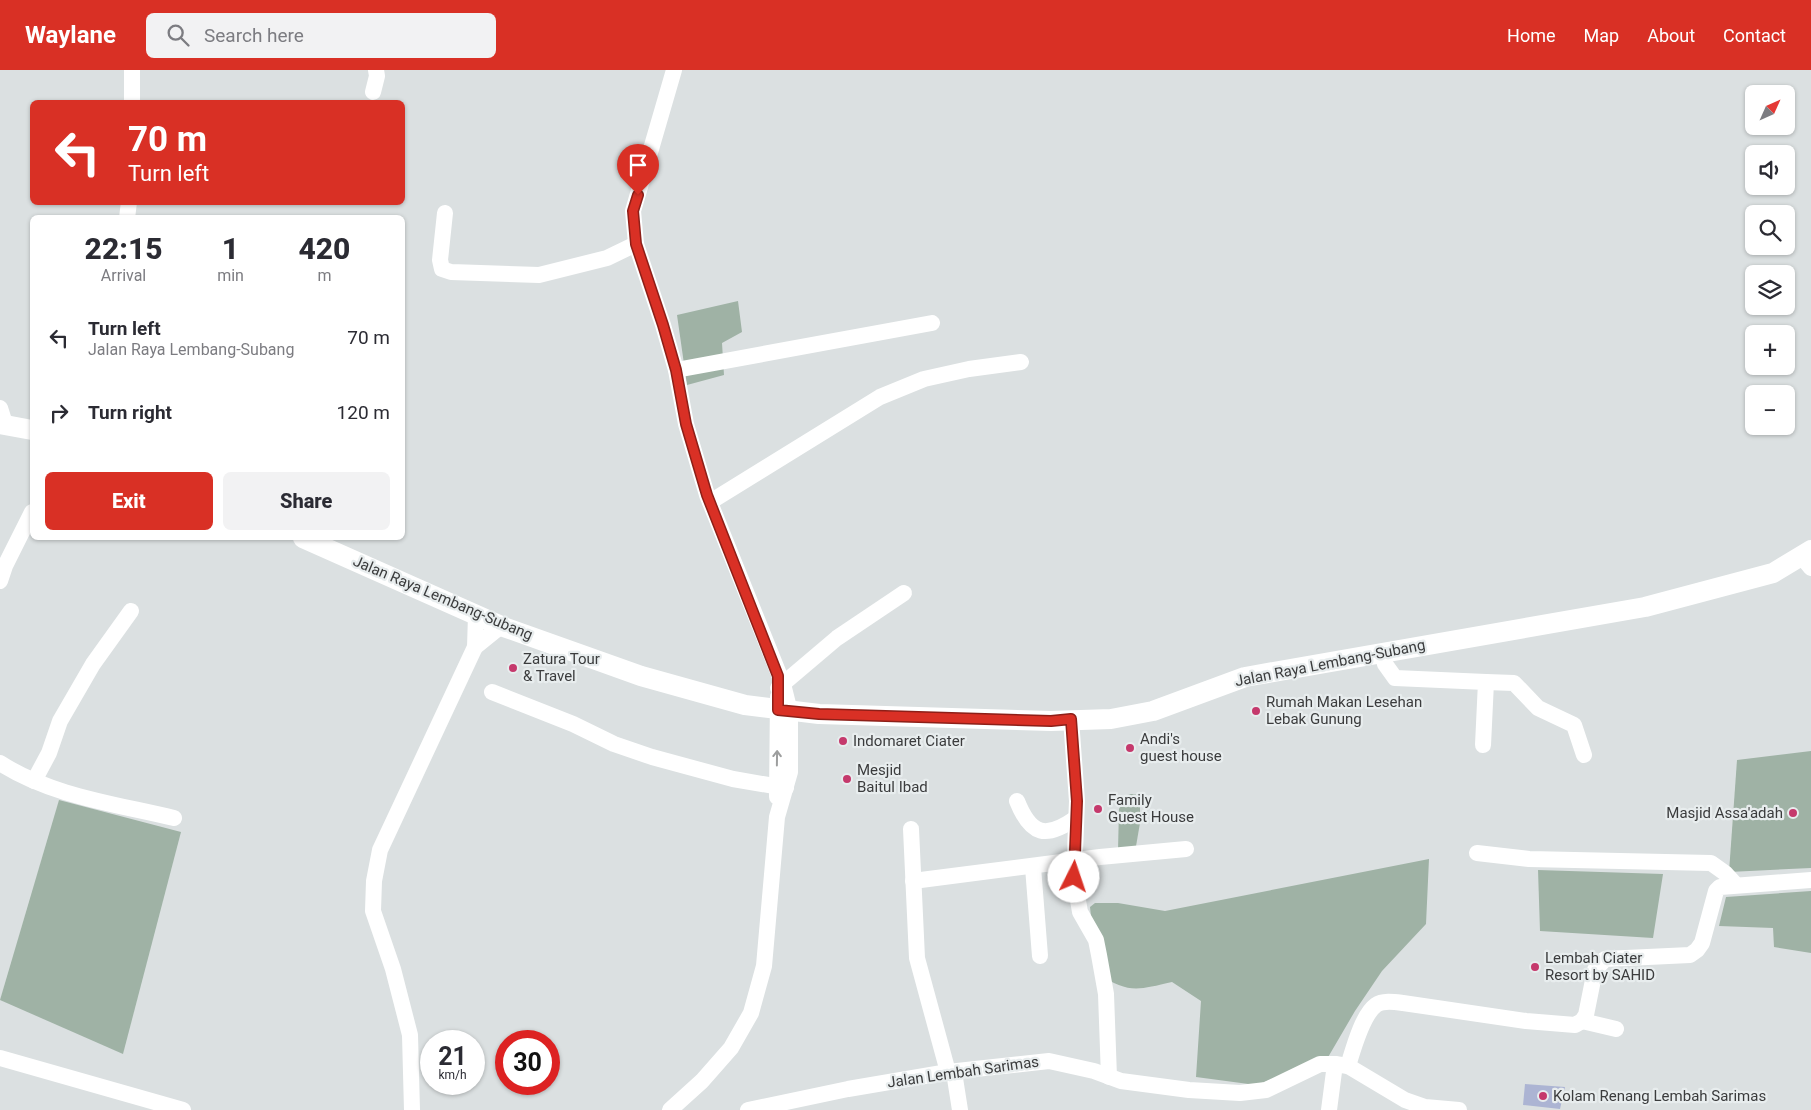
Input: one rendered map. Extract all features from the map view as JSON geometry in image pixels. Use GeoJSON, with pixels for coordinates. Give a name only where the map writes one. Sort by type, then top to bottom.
{"type":"FeatureCollection","features":[{"type":"Feature","properties":{"kind":"main road"},"geometry":{"type":"LineString","coordinates":[[2,418],[30,429]]}},
{"type":"Feature","properties":{"kind":"main road","name":"Jalan Raya Lembang-Subang"},"geometry":{"type":"LineString","coordinates":[[307,540],[501,626],[641,676],[746,705],[784,711],[1051,721],[1111,719],[1153,711],[1246,677],[1645,606],[1773,573],[1808,558]]}},
{"type":"Feature","properties":{"kind":"street"},"geometry":{"type":"LineString","coordinates":[[132,70],[132,100]]}},
{"type":"Feature","properties":{"kind":"street"},"geometry":{"type":"LineString","coordinates":[[373,92],[377,76],[376,70]]}},
{"type":"Feature","properties":{"kind":"street"},"geometry":{"type":"LineString","coordinates":[[670,1110],[702,1081],[731,1048],[751,1013],[764,966],[781,787],[790,772],[780,683],[710,502],[686,424],[676,370],[636,244],[633,211],[674,70]]}},
{"type":"Feature","properties":{"kind":"street"},"geometry":{"type":"LineString","coordinates":[[445,213],[440,260],[442,269],[451,272],[539,274],[607,258],[636,244]]}},
{"type":"Feature","properties":{"kind":"street"},"geometry":{"type":"LineString","coordinates":[[676,370],[932,323]]}},
{"type":"Feature","properties":{"kind":"street"},"geometry":{"type":"LineString","coordinates":[[710,502],[880,398],[924,380],[969,369],[1021,362]]}},
{"type":"Feature","properties":{"kind":"street"},"geometry":{"type":"LineString","coordinates":[[0,581],[5,566],[30,516]]}},
{"type":"Feature","properties":{"kind":"street"},"geometry":{"type":"LineString","coordinates":[[780,683],[837,638],[904,593]]}},
{"type":"Feature","properties":{"kind":"street"},"geometry":{"type":"LineString","coordinates":[[34,781],[49,753],[65,713],[93,664],[131,611]]}},
{"type":"Feature","properties":{"kind":"street"},"geometry":{"type":"LineString","coordinates":[[412,1110],[410,1035],[393,969],[373,911],[374,881],[380,850],[475,647],[476,615]]}},
{"type":"Feature","properties":{"kind":"street"},"geometry":{"type":"LineString","coordinates":[[475,647],[501,626]]}},
{"type":"Feature","properties":{"kind":"street"},"geometry":{"type":"LineString","coordinates":[[1382,652],[1385,664],[1395,678],[1514,683],[1538,708],[1574,725],[1584,755]]}},
{"type":"Feature","properties":{"kind":"street"},"geometry":{"type":"LineString","coordinates":[[1483,745],[1486,682]]}},
{"type":"Feature","properties":{"kind":"street"},"geometry":{"type":"LineString","coordinates":[[492,692],[573,724],[614,744],[652,757],[733,779],[781,787]]}},
{"type":"Feature","properties":{"kind":"street"},"geometry":{"type":"LineString","coordinates":[[1071,719],[1075,759],[1074,877],[1080,912],[1096,940],[1106,994],[1109,1077]]}},
{"type":"Feature","properties":{"kind":"street"},"geometry":{"type":"LineString","coordinates":[[0,763],[34,781],[59,790],[174,818]]}},
{"type":"Feature","properties":{"kind":"street"},"geometry":{"type":"LineString","coordinates":[[1018,801],[1024,816],[1033,827],[1044,831],[1059,830],[1076,818]]}},
{"type":"Feature","properties":{"kind":"street"},"geometry":{"type":"LineString","coordinates":[[910,829],[917,958],[951,1072],[960,1110]]}},
{"type":"Feature","properties":{"kind":"street"},"geometry":{"type":"LineString","coordinates":[[912,881],[1075,862],[1100,857],[1186,850]]}},
{"type":"Feature","properties":{"kind":"street"},"geometry":{"type":"LineString","coordinates":[[1477,853],[1528,859],[1711,863],[1725,872],[1735,884]]}},
{"type":"Feature","properties":{"kind":"street"},"geometry":{"type":"LineString","coordinates":[[1033,867],[1040,956]]}},
{"type":"Feature","properties":{"kind":"street"},"geometry":{"type":"LineString","coordinates":[[1329,1110],[1341,1065],[1376,1004],[1383,1002],[1404,1003],[1526,1021],[1575,1025],[1582,1021],[1586,1015],[1595,970],[1605,959],[1614,956],[1690,954],[1697,950],[1702,943],[1716,890],[1726,885],[1735,884],[1811,880]]}},
{"type":"Feature","properties":{"kind":"street"},"geometry":{"type":"LineString","coordinates":[[1582,1021],[1616,1029]]}},
{"type":"Feature","properties":{"kind":"street"},"geometry":{"type":"LineString","coordinates":[[0,1058],[183,1110]]}},
{"type":"Feature","properties":{"kind":"street","name":"Jalan Lembah Sarimas"},"geometry":{"type":"LineString","coordinates":[[748,1110],[848,1089],[951,1072],[1049,1061],[1121,1081],[1240,1093],[1266,1090],[1320,1064],[1341,1065]]}},
{"type":"Feature","properties":{"kind":"street"},"geometry":{"type":"LineString","coordinates":[[1341,1065],[1405,1100],[1425,1107],[1459,1110]]}},
{"type":"Feature","properties":{"kind":"green space"},"geometry":{"type":"Polygon","coordinates":[[[738,301],[742,332],[722,343],[724,375],[687,385],[677,315],[738,301]]]}},
{"type":"Feature","properties":{"kind":"green space"},"geometry":{"type":"Polygon","coordinates":[[[1811,751],[1811,868],[1729,872],[1737,760],[1811,751]]]}},
{"type":"Feature","properties":{"kind":"green space"},"geometry":{"type":"Polygon","coordinates":[[[1131,794],[1140,795],[1140,823],[1135,852],[1118,850],[1119,809],[1125,796],[1131,794]]]}},
{"type":"Feature","properties":{"kind":"green space"},"geometry":{"type":"Polygon","coordinates":[[[59,800],[181,832],[123,1054],[0,1000],[59,800]]]}},
{"type":"Feature","properties":{"kind":"green space"},"geometry":{"type":"Polygon","coordinates":[[[1429,859],[1426,924],[1382,971],[1355,1011],[1327,1059],[1256,1085],[1196,1077],[1201,1001],[1172,982],[1150,987],[1133,988],[1117,984],[1097,973],[1090,907],[1095,903],[1118,903],[1165,911],[1429,859]]]}},
{"type":"Feature","properties":{"kind":"green space"},"geometry":{"type":"Polygon","coordinates":[[[1538,870],[1663,874],[1653,938],[1540,931],[1538,870]]]}},
{"type":"Feature","properties":{"kind":"green space"},"geometry":{"type":"Polygon","coordinates":[[[1811,891],[1811,953],[1774,947],[1773,928],[1719,926],[1726,897],[1811,891]]]}},
{"type":"Feature","properties":{"kind":"water","name":"Kolam Renang Lembah Sarimas"},"geometry":{"type":"Polygon","coordinates":[[[1525,1084],[1565,1087],[1560,1109],[1523,1105],[1525,1084]]]}},
{"type":"Feature","properties":{"kind":"place","name":"Zatura Tour & Travel"},"geometry":{"type":"Point","coordinates":[513,668]}},
{"type":"Feature","properties":{"kind":"place","name":"Rumah Makan Lesehan Lebak Gunung"},"geometry":{"type":"Point","coordinates":[1256,711]}},
{"type":"Feature","properties":{"kind":"place","name":"Indomaret Ciater"},"geometry":{"type":"Point","coordinates":[843,741]}},
{"type":"Feature","properties":{"kind":"place","name":"Andi's guest house"},"geometry":{"type":"Point","coordinates":[1130,748]}},
{"type":"Feature","properties":{"kind":"place","name":"Mesjid Baitul Ibad"},"geometry":{"type":"Point","coordinates":[847,779]}},
{"type":"Feature","properties":{"kind":"place","name":"Family Guest House"},"geometry":{"type":"Point","coordinates":[1098,809]}},
{"type":"Feature","properties":{"kind":"place","name":"Masjid Assa'adah"},"geometry":{"type":"Point","coordinates":[1793,813]}},
{"type":"Feature","properties":{"kind":"place","name":"Lembah Ciater Resort by SAHID"},"geometry":{"type":"Point","coordinates":[1535,967]}},
{"type":"Feature","properties":{"kind":"place","name":"Kolam Renang Lembah Sarimas"},"geometry":{"type":"Point","coordinates":[1543,1096]}},
{"type":"Feature","properties":{"kind":"route"},"geometry":{"type":"LineString","coordinates":[[638,195],[633,211],[636,244],[676,370],[686,424],[707,495],[778,676],[778,710],[819,714],[1051,721],[1071,719],[1077,801],[1074,877]]}}]}
